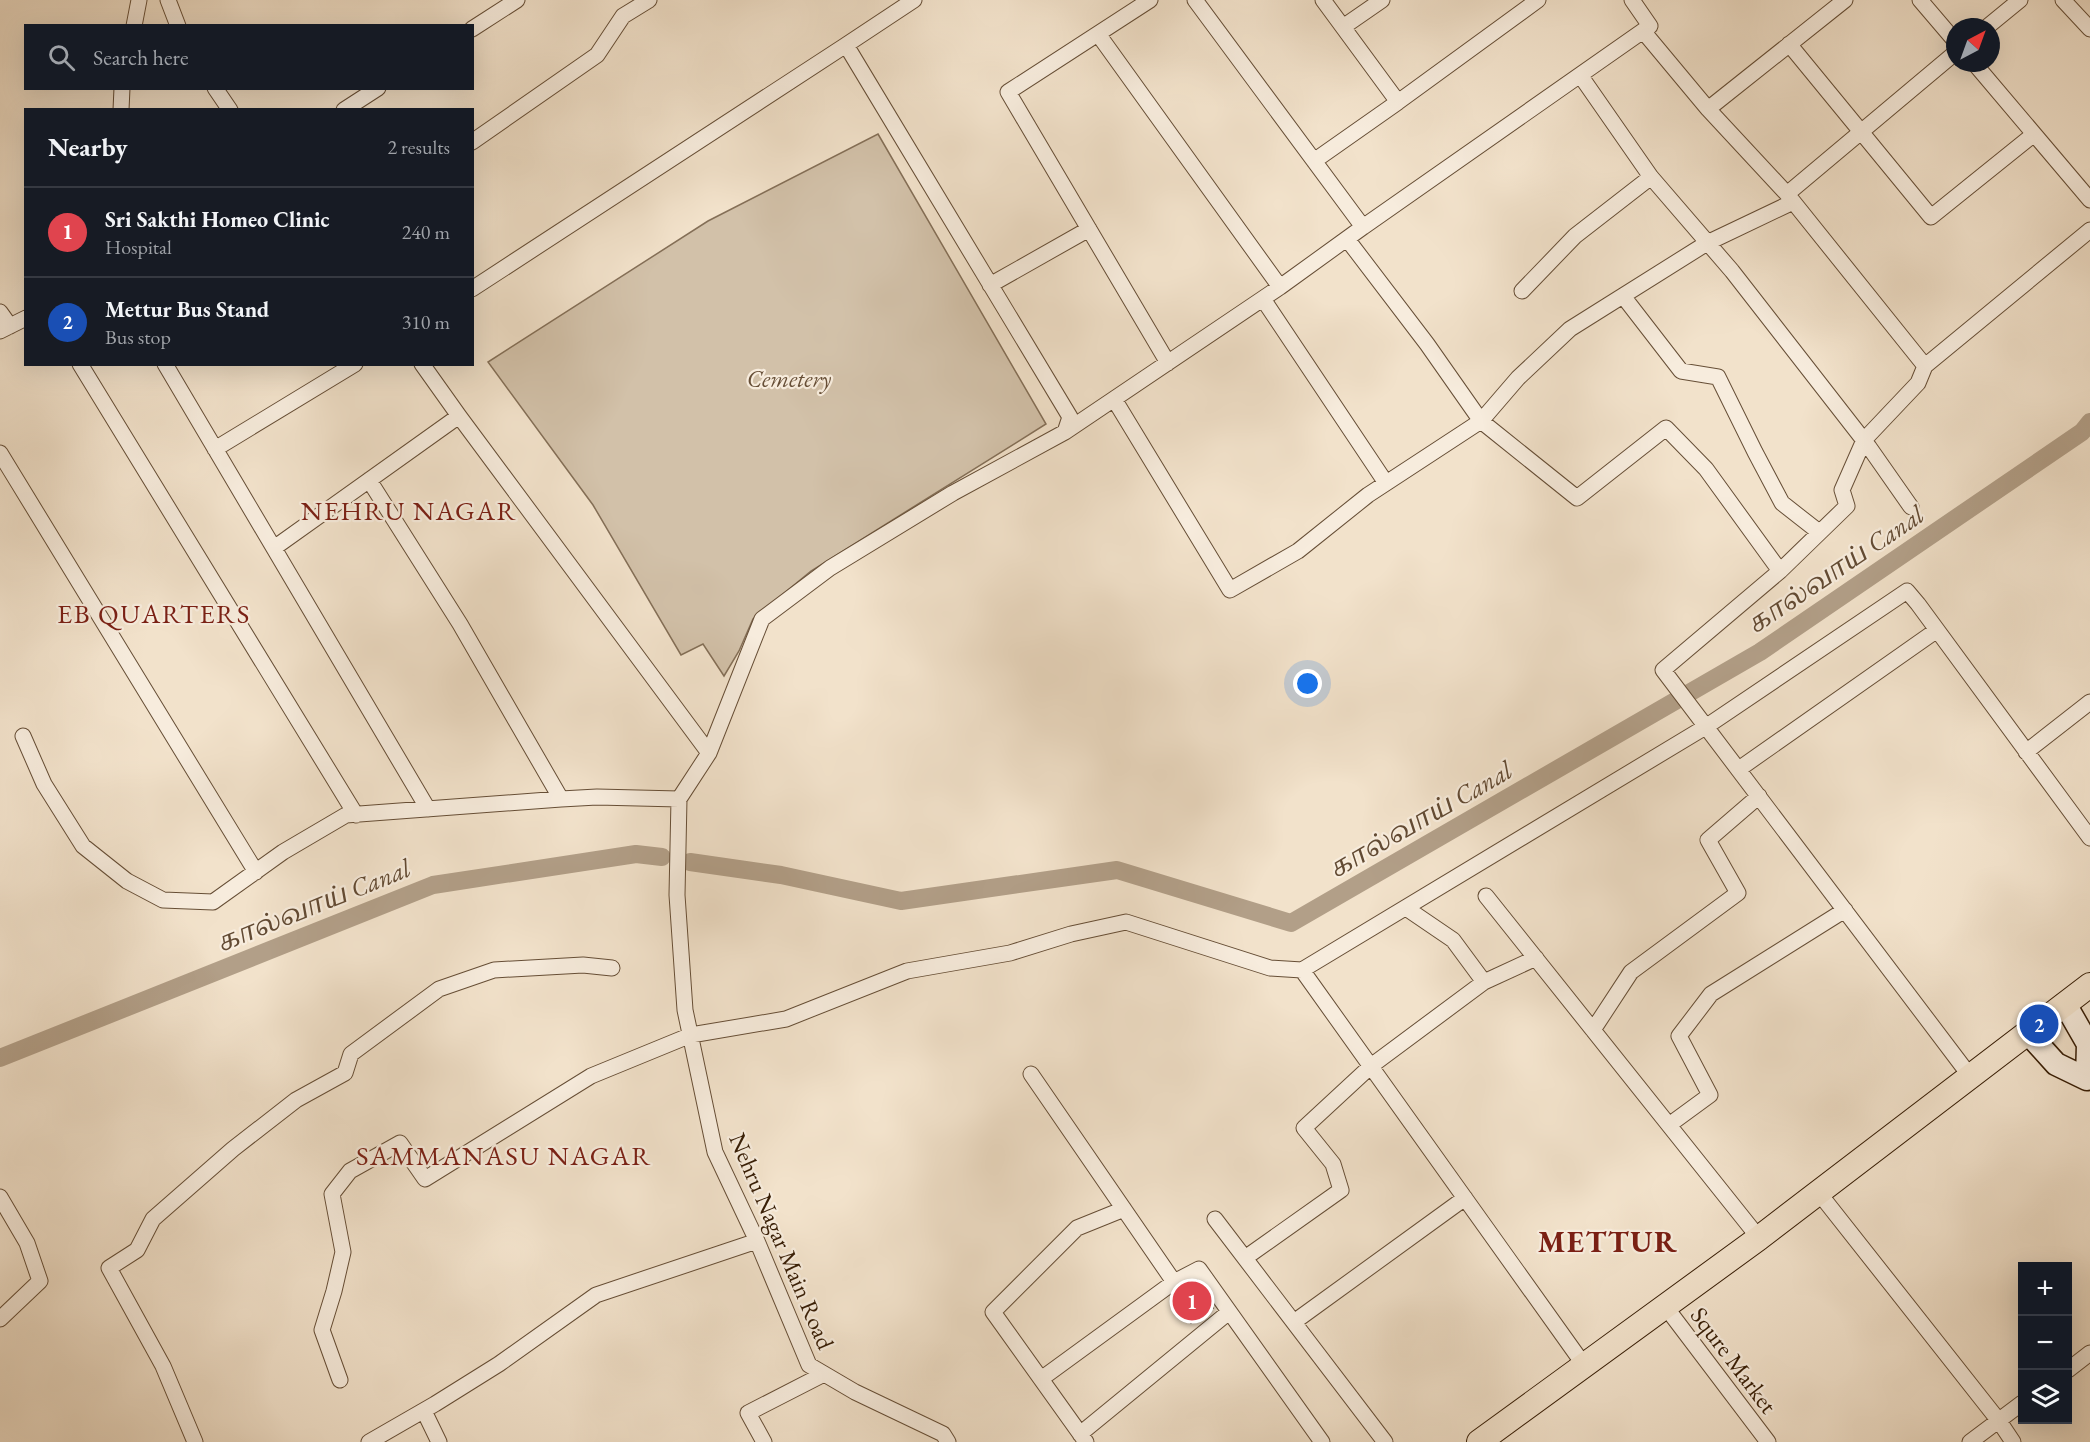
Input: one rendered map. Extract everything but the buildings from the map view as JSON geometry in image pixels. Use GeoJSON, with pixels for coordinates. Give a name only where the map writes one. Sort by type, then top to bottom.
{"type":"FeatureCollection","features":[{"type":"Feature","properties":{"kind":"main road"},"geometry":{"type":"LineString","coordinates":[[1493,1438],[1584,1365],[1819,1193],[2090,985]]}},
{"type":"Feature","properties":{"kind":"street"},"geometry":{"type":"LineString","coordinates":[[134,24],[139,0]]}},
{"type":"Feature","properties":{"kind":"street"},"geometry":{"type":"LineString","coordinates":[[168,0],[177,24]]}},
{"type":"Feature","properties":{"kind":"street"},"geometry":{"type":"LineString","coordinates":[[474,28],[517,0]]}},
{"type":"Feature","properties":{"kind":"street"},"geometry":{"type":"LineString","coordinates":[[474,141],[597,55],[623,16],[650,0]]}},
{"type":"Feature","properties":{"kind":"street"},"geometry":{"type":"LineString","coordinates":[[474,288],[846,45],[895,5],[914,0]]}},
{"type":"Feature","properties":{"kind":"street"},"geometry":{"type":"LineString","coordinates":[[1150,0],[1008,92],[1168,363]]}},
{"type":"Feature","properties":{"kind":"street"},"geometry":{"type":"LineString","coordinates":[[1323,0],[1398,102]]}},
{"type":"Feature","properties":{"kind":"street"},"geometry":{"type":"LineString","coordinates":[[1343,27],[1382,0]]}},
{"type":"Feature","properties":{"kind":"street"},"geometry":{"type":"LineString","coordinates":[[1314,161],[1538,0]]}},
{"type":"Feature","properties":{"kind":"street"},"geometry":{"type":"LineString","coordinates":[[23,736],[44,784],[83,846],[127,880],[163,900],[213,902],[283,852],[346,815],[597,797],[679,799],[709,753],[762,620],[839,562],[953,493],[1065,432],[1263,299],[1643,31],[1650,26],[1632,0]]}},
{"type":"Feature","properties":{"kind":"street"},"geometry":{"type":"LineString","coordinates":[[1707,109],[1845,0]]}},
{"type":"Feature","properties":{"kind":"street"},"geometry":{"type":"LineString","coordinates":[[1920,0],[1946,30]]}},
{"type":"Feature","properties":{"kind":"street"},"geometry":{"type":"LineString","coordinates":[[1998,18],[2020,0]]}},
{"type":"Feature","properties":{"kind":"street"},"geometry":{"type":"LineString","coordinates":[[2063,0],[2090,29]]}},
{"type":"Feature","properties":{"kind":"street"},"geometry":{"type":"LineString","coordinates":[[1202,2],[1363,227]]}},
{"type":"Feature","properties":{"kind":"street"},"geometry":{"type":"LineString","coordinates":[[1643,31],[1707,109],[1790,198],[1925,366]]}},
{"type":"Feature","properties":{"kind":"street"},"geometry":{"type":"LineString","coordinates":[[1098,34],[1280,287]]}},
{"type":"Feature","properties":{"kind":"street"},"geometry":{"type":"LineString","coordinates":[[1789,44],[1931,217],[2034,134]]}},
{"type":"Feature","properties":{"kind":"street"},"geometry":{"type":"LineString","coordinates":[[846,45],[1070,417],[1065,432]]}},
{"type":"Feature","properties":{"kind":"street"},"geometry":{"type":"LineString","coordinates":[[1114,399],[1230,590],[1298,551],[1368,495],[1480,421],[1518,378],[1570,329],[1707,243],[1790,198],[1861,132],[1946,61]]}},
{"type":"Feature","properties":{"kind":"street"},"geometry":{"type":"LineString","coordinates":[[1982,72],[2090,200]]}},
{"type":"Feature","properties":{"kind":"street"},"geometry":{"type":"LineString","coordinates":[[1580,75],[1651,177],[1707,243],[1864,440],[1911,507]]}},
{"type":"Feature","properties":{"kind":"street"},"geometry":{"type":"LineString","coordinates":[[121,108],[122,90]]}},
{"type":"Feature","properties":{"kind":"street"},"geometry":{"type":"LineString","coordinates":[[216,90],[229,108]]}},
{"type":"Feature","properties":{"kind":"street"},"geometry":{"type":"LineString","coordinates":[[347,108],[375,90]]}},
{"type":"Feature","properties":{"kind":"street"},"geometry":{"type":"LineString","coordinates":[[1521,291],[1575,236],[1651,177]]}},
{"type":"Feature","properties":{"kind":"street"},"geometry":{"type":"LineString","coordinates":[[990,285],[1089,230]]}},
{"type":"Feature","properties":{"kind":"street"},"geometry":{"type":"LineString","coordinates":[[1970,1076],[1664,670],[1780,571],[1847,506],[1842,490],[1864,440],[1918,383],[1925,366],[2090,230]]}},
{"type":"Feature","properties":{"kind":"street"},"geometry":{"type":"LineString","coordinates":[[1347,239],[1427,344],[1480,421],[1577,498],[1666,428],[1706,469],[1780,571]]}},
{"type":"Feature","properties":{"kind":"street"},"geometry":{"type":"LineString","coordinates":[[1623,296],[1681,371],[1718,377],[1782,503],[1819,532]]}},
{"type":"Feature","properties":{"kind":"street"},"geometry":{"type":"LineString","coordinates":[[1263,299],[1386,483]]}},
{"type":"Feature","properties":{"kind":"street"},"geometry":{"type":"LineString","coordinates":[[0,312],[5,328],[24,319]]}},
{"type":"Feature","properties":{"kind":"street"},"geometry":{"type":"LineString","coordinates":[[81,366],[356,815]]}},
{"type":"Feature","properties":{"kind":"street"},"geometry":{"type":"LineString","coordinates":[[166,366],[428,809]]}},
{"type":"Feature","properties":{"kind":"street"},"geometry":{"type":"LineString","coordinates":[[215,449],[352,366]]}},
{"type":"Feature","properties":{"kind":"street"},"geometry":{"type":"LineString","coordinates":[[423,366],[709,753]]}},
{"type":"Feature","properties":{"kind":"street"},"geometry":{"type":"LineString","coordinates":[[274,548],[459,416]]}},
{"type":"Feature","properties":{"kind":"street"},"geometry":{"type":"LineString","coordinates":[[0,453],[256,872]]}},
{"type":"Feature","properties":{"kind":"street"},"geometry":{"type":"LineString","coordinates":[[369,480],[460,624],[561,799]]}},
{"type":"Feature","properties":{"kind":"street"},"geometry":{"type":"LineString","coordinates":[[340,1380],[322,1330],[343,1252],[332,1194],[350,1171],[400,1143],[425,1179],[591,1076],[691,1035],[786,1019],[907,971],[1010,953],[1071,934],[1126,922],[1270,968],[1302,970],[1406,908],[1704,722],[1907,591],[2090,838]]}},
{"type":"Feature","properties":{"kind":"street"},"geometry":{"type":"LineString","coordinates":[[1739,769],[1937,630]]}},
{"type":"Feature","properties":{"kind":"street"},"geometry":{"type":"LineString","coordinates":[[2026,752],[2090,702]]}},
{"type":"Feature","properties":{"kind":"street"},"geometry":{"type":"LineString","coordinates":[[1593,1029],[1631,972],[1738,893],[1708,840],[1759,795]]}},
{"type":"Feature","properties":{"kind":"street","name":"Nehru Nagar Main Road"},"geometry":{"type":"LineString","coordinates":[[679,799],[677,895],[685,1010],[715,1152],[757,1241],[809,1365],[855,1392],[943,1434],[948,1442]]}},
{"type":"Feature","properties":{"kind":"street"},"geometry":{"type":"LineString","coordinates":[[1486,896],[1759,1238]]}},
{"type":"Feature","properties":{"kind":"street"},"geometry":{"type":"LineString","coordinates":[[1406,908],[1454,940],[1484,982]]}},
{"type":"Feature","properties":{"kind":"street"},"geometry":{"type":"LineString","coordinates":[[1669,1125],[1710,1095],[1678,1036],[1711,994],[1845,910]]}},
{"type":"Feature","properties":{"kind":"street"},"geometry":{"type":"LineString","coordinates":[[1245,1258],[1341,1190],[1333,1164],[1304,1128],[1371,1066],[1484,982],[1536,958]]}},
{"type":"Feature","properties":{"kind":"street"},"geometry":{"type":"LineString","coordinates":[[195,1442],[163,1366],[109,1268],[137,1250],[153,1219],[233,1149],[296,1100],[345,1074],[351,1054],[440,989],[494,970],[583,965],[612,968]]}},
{"type":"Feature","properties":{"kind":"street"},"geometry":{"type":"LineString","coordinates":[[1302,970],[1584,1365]]}},
{"type":"Feature","properties":{"kind":"street"},"geometry":{"type":"LineString","coordinates":[[2028,1033],[2056,1064],[2089,1081],[2088,1044],[2065,1004]]}},
{"type":"Feature","properties":{"kind":"street"},"geometry":{"type":"LineString","coordinates":[[1031,1074],[1174,1282]]}},
{"type":"Feature","properties":{"kind":"street"},"geometry":{"type":"LineString","coordinates":[[1819,1193],[1999,1421],[2013,1442]]}},
{"type":"Feature","properties":{"kind":"street"},"geometry":{"type":"LineString","coordinates":[[0,1197],[27,1244],[40,1281],[0,1318]]}},
{"type":"Feature","properties":{"kind":"street"},"geometry":{"type":"LineString","coordinates":[[1294,1322],[1465,1198]]}},
{"type":"Feature","properties":{"kind":"street"},"geometry":{"type":"LineString","coordinates":[[1124,1209],[1077,1228],[993,1312],[1083,1438],[1229,1312]]}},
{"type":"Feature","properties":{"kind":"street"},"geometry":{"type":"LineString","coordinates":[[1215,1218],[1385,1442]]}},
{"type":"Feature","properties":{"kind":"street"},"geometry":{"type":"LineString","coordinates":[[369,1442],[499,1364],[596,1295],[757,1241]]}},
{"type":"Feature","properties":{"kind":"street"},"geometry":{"type":"LineString","coordinates":[[1041,1378],[1174,1282],[1199,1269],[1322,1442]]}},
{"type":"Feature","properties":{"kind":"street","name":"Squre Market"},"geometry":{"type":"LineString","coordinates":[[1665,1306],[1768,1442]]}},
{"type":"Feature","properties":{"kind":"street"},"geometry":{"type":"LineString","coordinates":[[2072,1366],[2090,1353]]}},
{"type":"Feature","properties":{"kind":"street"},"geometry":{"type":"LineString","coordinates":[[764,1442],[748,1413],[824,1374]]}},
{"type":"Feature","properties":{"kind":"street"},"geometry":{"type":"LineString","coordinates":[[1970,1442],[2018,1406]]}},
{"type":"Feature","properties":{"kind":"street"},"geometry":{"type":"LineString","coordinates":[[424,1411],[439,1442]]}},
{"type":"Feature","properties":{"kind":"green space","name":"Cemetery"},"geometry":{"type":"Polygon","coordinates":[[[878,134],[1046,424],[811,571],[753,619],[739,651],[724,676],[703,644],[681,655],[593,505],[488,362],[708,221],[878,134]]]}},
{"type":"Feature","properties":{"kind":"waterway","name":"கால்வாய் Canal"},"geometry":{"type":"LineString","coordinates":[[690,862],[781,875],[901,901],[1117,870],[1291,923],[1760,652],[2082,432],[2090,422]]}},
{"type":"Feature","properties":{"kind":"waterway","name":"கால்வாய் Canal"},"geometry":{"type":"LineString","coordinates":[[0,1058],[433,885],[636,854],[662,857]]}},
{"type":"Feature","properties":{"kind":"place","name":"Mettur Bus Stand"},"geometry":{"type":"Point","coordinates":[2039,1024]}},
{"type":"Feature","properties":{"kind":"place","name":"Sri Sakthi Homeo Clinic"},"geometry":{"type":"Point","coordinates":[1192,1301]}},
{"type":"Feature","properties":{"kind":"district","name":"NEHRU NAGAR"},"geometry":{"type":"Point","coordinates":[409,510]}},
{"type":"Feature","properties":{"kind":"district","name":"EB QUARTERS"},"geometry":{"type":"Point","coordinates":[154,613]}},
{"type":"Feature","properties":{"kind":"district","name":"SAMMANASU NAGAR"},"geometry":{"type":"Point","coordinates":[504,1155]}},
{"type":"Feature","properties":{"kind":"district","name":"METTUR"},"geometry":{"type":"Point","coordinates":[1608,1241]}}]}
